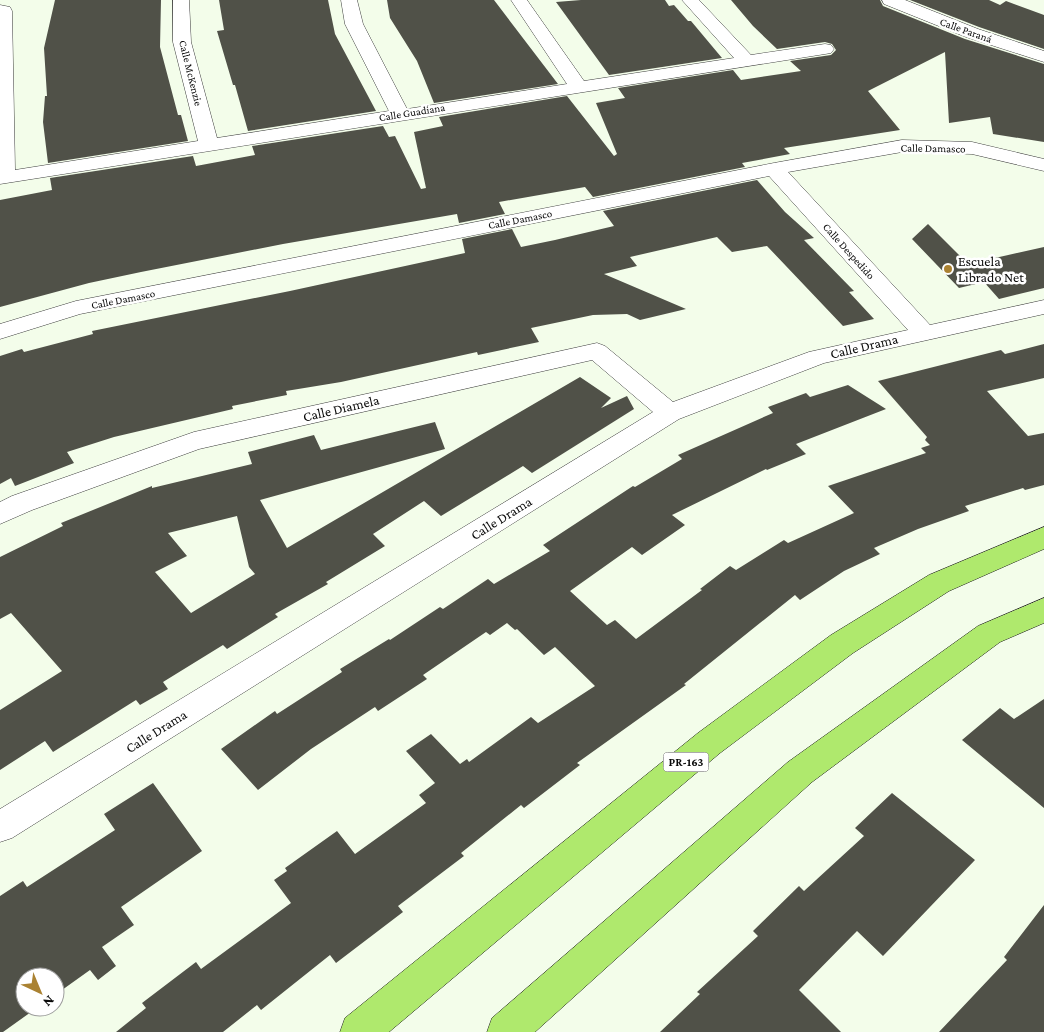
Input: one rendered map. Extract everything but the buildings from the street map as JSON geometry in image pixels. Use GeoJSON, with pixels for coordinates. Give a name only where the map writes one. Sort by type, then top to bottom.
{"type":"FeatureCollection","features":[{"type":"Feature","properties":{"kind":"main road","name":"PR-163"},"geometry":{"type":"LineString","coordinates":[[359,1032],[709,743],[842,644],[939,583],[1044,537]]}},
{"type":"Feature","properties":{"kind":"main road"},"geometry":{"type":"LineString","coordinates":[[506,1032],[800,772],[990,634],[1044,610]]}},
{"type":"Feature","properties":{"kind":"street","name":"Calle McKenzie"},"geometry":{"type":"LineString","coordinates":[[180,0],[182,42],[209,145]]}},
{"type":"Feature","properties":{"kind":"street"},"geometry":{"type":"LineString","coordinates":[[349,0],[354,24],[400,114]]}},
{"type":"Feature","properties":{"kind":"street"},"geometry":{"type":"LineString","coordinates":[[519,0],[578,86]]}},
{"type":"Feature","properties":{"kind":"street"},"geometry":{"type":"LineString","coordinates":[[690,0],[746,60]]}},
{"type":"Feature","properties":{"kind":"street","name":"Calle Paraná"},"geometry":{"type":"LineString","coordinates":[[890,0],[972,33],[1044,57]]}},
{"type":"Feature","properties":{"kind":"street"},"geometry":{"type":"LineString","coordinates":[[0,10],[4,11],[3,177]]}},
{"type":"Feature","properties":{"kind":"street","name":"Calle Guadiana"},"geometry":{"type":"LineString","coordinates":[[3,177],[825,49]]}},
{"type":"Feature","properties":{"kind":"street","name":"Calle Damasco"},"geometry":{"type":"LineString","coordinates":[[0,332],[76,308],[774,168],[902,146],[972,148],[1044,165]]}},
{"type":"Feature","properties":{"kind":"street","name":"Calle Despedido"},"geometry":{"type":"LineString","coordinates":[[774,168],[923,332]]}},
{"type":"Feature","properties":{"kind":"street","name":"Calle Drama"},"geometry":{"type":"LineString","coordinates":[[0,827],[670,413],[818,357],[923,332],[1044,308]]}},
{"type":"Feature","properties":{"kind":"street","name":"Calle Diamela"},"geometry":{"type":"LineString","coordinates":[[0,514],[22,503],[194,441],[597,351],[670,413]]}},
{"type":"Feature","properties":{"kind":"place","name":"Escuela Librado Net"},"geometry":{"type":"Point","coordinates":[948,269]}}]}
